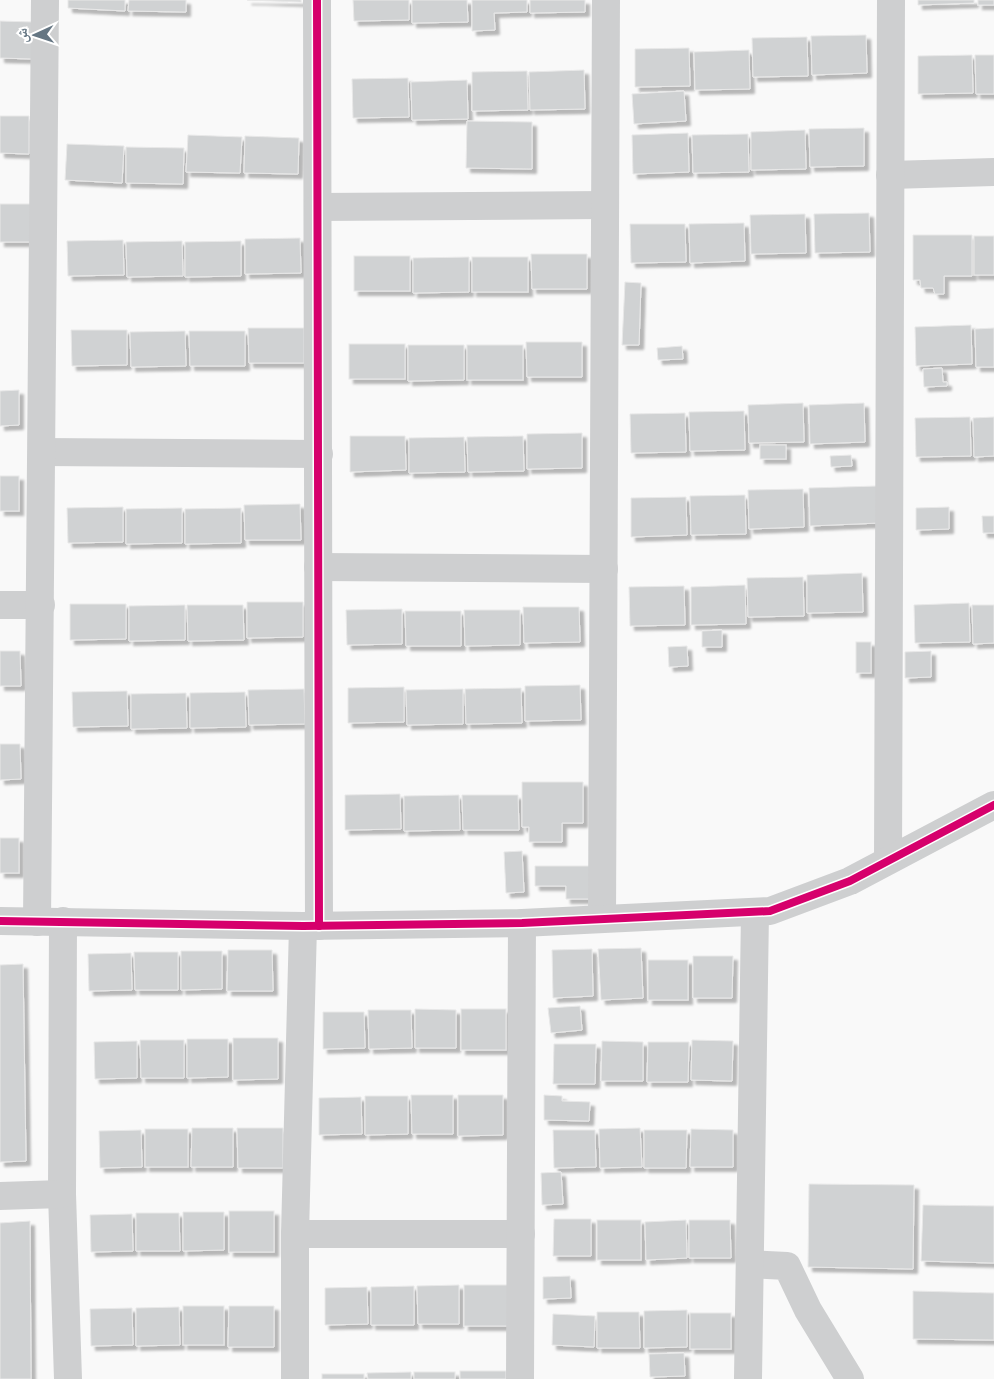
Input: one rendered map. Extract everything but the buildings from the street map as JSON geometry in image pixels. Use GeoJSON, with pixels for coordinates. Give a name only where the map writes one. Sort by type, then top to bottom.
{"type":"FeatureCollection","features":[{"type":"Feature","properties":{"kind":"street"},"geometry":{"type":"LineString","coordinates":[[37,922],[45,0]]}},
{"type":"Feature","properties":{"kind":"street"},"geometry":{"type":"LineString","coordinates":[[295,1379],[295,1234],[311,926],[318,567],[317,0]]}},
{"type":"Feature","properties":{"kind":"street"},"geometry":{"type":"LineString","coordinates":[[602,918],[606,0]]}},
{"type":"Feature","properties":{"kind":"street"},"geometry":{"type":"LineString","coordinates":[[888,860],[891,0]]}},
{"type":"Feature","properties":{"kind":"street"},"geometry":{"type":"LineString","coordinates":[[890,175],[994,172]]}},
{"type":"Feature","properties":{"kind":"street"},"geometry":{"type":"LineString","coordinates":[[318,207],[605,206]]}},
{"type":"Feature","properties":{"kind":"street"},"geometry":{"type":"LineString","coordinates":[[42,452],[319,454]]}},
{"type":"Feature","properties":{"kind":"street"},"geometry":{"type":"LineString","coordinates":[[318,567],[604,570]]}},
{"type":"Feature","properties":{"kind":"street"},"geometry":{"type":"LineString","coordinates":[[0,605],[41,605]]}},
{"type":"Feature","properties":{"kind":"street"},"geometry":{"type":"LineString","coordinates":[[0,921],[311,926],[522,923],[770,911],[841,884],[994,805]]}},
{"type":"Feature","properties":{"kind":"street"},"geometry":{"type":"LineString","coordinates":[[748,1379],[755,912]]}},
{"type":"Feature","properties":{"kind":"street"},"geometry":{"type":"LineString","coordinates":[[64,921],[62,1194],[68,1379]]}},
{"type":"Feature","properties":{"kind":"street"},"geometry":{"type":"LineString","coordinates":[[520,1379],[522,923]]}},
{"type":"Feature","properties":{"kind":"street"},"geometry":{"type":"LineString","coordinates":[[0,1196],[62,1194]]}},
{"type":"Feature","properties":{"kind":"street"},"geometry":{"type":"LineString","coordinates":[[295,1234],[521,1234]]}},
{"type":"Feature","properties":{"kind":"street"},"geometry":{"type":"LineString","coordinates":[[750,1264],[787,1266],[808,1310],[850,1379]]}},
{"type":"Feature","properties":{"kind":"cycle path"},"geometry":{"type":"LineString","coordinates":[[317,0],[319,926]]}},
{"type":"Feature","properties":{"kind":"cycle path"},"geometry":{"type":"LineString","coordinates":[[0,921],[303,926],[522,923],[770,911],[850,881],[994,805]]}}]}
